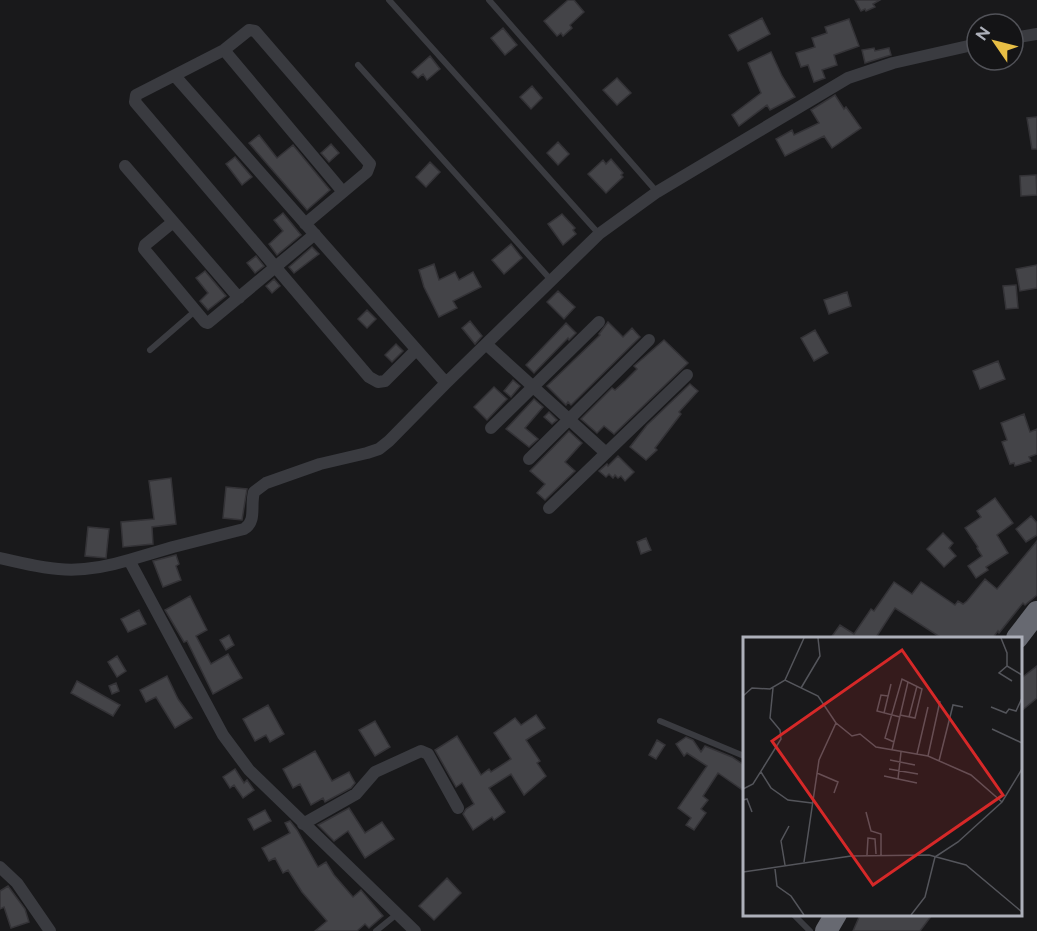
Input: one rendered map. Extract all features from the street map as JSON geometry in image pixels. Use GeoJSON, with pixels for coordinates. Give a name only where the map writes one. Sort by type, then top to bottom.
{"type":"FeatureCollection","features":[{"type":"Feature","properties":{"kind":"highway"},"geometry":{"type":"LineString","coordinates":[[1018,637],[1037,612]]}},
{"type":"Feature","properties":{"kind":"highway"},"geometry":{"type":"LineString","coordinates":[[1022,649],[1037,629]]}},
{"type":"Feature","properties":{"kind":"highway"},"geometry":{"type":"LineString","coordinates":[[826,931],[835,916]]}},
{"type":"Feature","properties":{"kind":"highway"},"geometry":{"type":"LineString","coordinates":[[835,931],[844,916]]}},
{"type":"Feature","properties":{"kind":"street"},"geometry":{"type":"LineString","coordinates":[[305,224],[369,168],[369,161],[255,31],[249,30],[224,50],[135,97],[135,102],[369,377],[378,382],[386,381],[416,350]]}},
{"type":"Feature","properties":{"kind":"street"},"geometry":{"type":"LineString","coordinates":[[0,558],[45,569],[76,571],[102,568],[244,530],[252,520],[252,499],[259,487],[302,470],[379,449],[599,234],[657,192],[848,78],[893,63],[965,47]]}},
{"type":"Feature","properties":{"kind":"street"},"geometry":{"type":"LineString","coordinates":[[224,50],[343,192]]}},
{"type":"Feature","properties":{"kind":"street"},"geometry":{"type":"LineString","coordinates":[[175,76],[446,383]]}},
{"type":"Feature","properties":{"kind":"street"},"geometry":{"type":"LineString","coordinates":[[125,166],[239,298]]}},
{"type":"Feature","properties":{"kind":"street"},"geometry":{"type":"LineString","coordinates":[[173,222],[144,249],[195,311],[208,323],[315,234]]}},
{"type":"Feature","properties":{"kind":"street"},"geometry":{"type":"LineString","coordinates":[[491,428],[599,322]]}},
{"type":"Feature","properties":{"kind":"street"},"geometry":{"type":"LineString","coordinates":[[529,459],[649,340]]}},
{"type":"Feature","properties":{"kind":"street"},"geometry":{"type":"LineString","coordinates":[[486,344],[606,453]]}},
{"type":"Feature","properties":{"kind":"street"},"geometry":{"type":"LineString","coordinates":[[549,508],[687,375]]}},
{"type":"Feature","properties":{"kind":"street"},"geometry":{"type":"LineString","coordinates":[[129,560],[223,735],[249,770],[415,931]]}},
{"type":"Feature","properties":{"kind":"street"},"geometry":{"type":"LineString","coordinates":[[303,824],[356,794],[375,772],[421,751],[428,754],[458,808]]}},
{"type":"Feature","properties":{"kind":"street"},"geometry":{"type":"LineString","coordinates":[[0,867],[17,883],[50,931]]}},
{"type":"Feature","properties":{"kind":"lane"},"geometry":{"type":"LineString","coordinates":[[389,0],[599,234]]}},
{"type":"Feature","properties":{"kind":"lane"},"geometry":{"type":"LineString","coordinates":[[489,0],[657,192]]}},
{"type":"Feature","properties":{"kind":"lane"},"geometry":{"type":"LineString","coordinates":[[358,65],[552,280]]}},
{"type":"Feature","properties":{"kind":"lane"},"geometry":{"type":"LineString","coordinates":[[150,350],[195,311]]}},
{"type":"Feature","properties":{"kind":"lane"},"geometry":{"type":"LineString","coordinates":[[660,721],[743,756]]}},
{"type":"Feature","properties":{"kind":"lane"},"geometry":{"type":"LineString","coordinates":[[376,931],[397,914]]}},
{"type":"Feature","properties":{"kind":"lane"},"geometry":{"type":"LineString","coordinates":[[794,916],[810,931]]}},
{"type":"Feature","properties":{"kind":"building"},"geometry":{"type":"Polygon","coordinates":[[[568,0],[574,0],[584,12],[570,25],[572,28],[563,36],[561,33],[557,36],[544,21],[568,0]]]}},
{"type":"Feature","properties":{"kind":"building"},"geometry":{"type":"Polygon","coordinates":[[[855,0],[880,0],[873,4],[875,7],[861,11],[855,0]]]}},
{"type":"Feature","properties":{"kind":"building"},"geometry":{"type":"Polygon","coordinates":[[[762,18],[770,34],[738,51],[729,35],[762,18]]]}},
{"type":"Feature","properties":{"kind":"building"},"geometry":{"type":"Polygon","coordinates":[[[849,19],[859,46],[834,55],[837,65],[822,70],[825,78],[814,82],[808,65],[801,67],[796,53],[815,47],[812,38],[827,33],[825,27],[849,19]]]}},
{"type":"Feature","properties":{"kind":"building"},"geometry":{"type":"Polygon","coordinates":[[[503,28],[517,45],[505,55],[491,38],[503,28]]]}},
{"type":"Feature","properties":{"kind":"building"},"geometry":{"type":"Polygon","coordinates":[[[874,48],[875,51],[889,48],[891,55],[865,63],[862,50],[874,48]]]}},
{"type":"Feature","properties":{"kind":"building"},"geometry":{"type":"Polygon","coordinates":[[[771,52],[795,97],[770,110],[767,105],[739,126],[732,115],[761,93],[748,63],[771,52]]]}},
{"type":"Feature","properties":{"kind":"building"},"geometry":{"type":"Polygon","coordinates":[[[430,56],[440,69],[427,80],[423,74],[418,78],[412,72],[430,56]]]}},
{"type":"Feature","properties":{"kind":"building"},"geometry":{"type":"Polygon","coordinates":[[[617,78],[631,93],[617,105],[603,90],[617,78]]]}},
{"type":"Feature","properties":{"kind":"building"},"geometry":{"type":"Polygon","coordinates":[[[532,86],[542,98],[531,109],[520,97],[532,86]]]}},
{"type":"Feature","properties":{"kind":"building"},"geometry":{"type":"Polygon","coordinates":[[[835,95],[861,128],[832,148],[824,136],[785,156],[776,139],[792,130],[794,135],[819,123],[811,110],[835,95]]]}},
{"type":"Feature","properties":{"kind":"building"},"geometry":{"type":"Polygon","coordinates":[[[1037,117],[1037,149],[1032,149],[1027,118],[1037,117]]]}},
{"type":"Feature","properties":{"kind":"building"},"geometry":{"type":"Polygon","coordinates":[[[259,135],[277,158],[293,145],[330,190],[307,210],[249,143],[259,135]]]}},
{"type":"Feature","properties":{"kind":"building"},"geometry":{"type":"Polygon","coordinates":[[[558,142],[569,154],[558,165],[547,153],[558,142]]]}},
{"type":"Feature","properties":{"kind":"building"},"geometry":{"type":"Polygon","coordinates":[[[331,144],[339,153],[329,162],[321,153],[331,144]]]}},
{"type":"Feature","properties":{"kind":"building"},"geometry":{"type":"Polygon","coordinates":[[[235,157],[252,177],[242,185],[226,164],[235,157]]]}},
{"type":"Feature","properties":{"kind":"building"},"geometry":{"type":"Polygon","coordinates":[[[611,159],[623,173],[621,175],[623,177],[606,193],[588,174],[603,160],[606,164],[611,159]]]}},
{"type":"Feature","properties":{"kind":"building"},"geometry":{"type":"Polygon","coordinates":[[[430,162],[440,172],[426,187],[416,177],[430,162]]]}},
{"type":"Feature","properties":{"kind":"building"},"geometry":{"type":"Polygon","coordinates":[[[1036,175],[1037,195],[1021,196],[1020,176],[1036,175]]]}},
{"type":"Feature","properties":{"kind":"building"},"geometry":{"type":"Polygon","coordinates":[[[283,213],[301,235],[277,255],[269,244],[283,231],[274,220],[283,213]]]}},
{"type":"Feature","properties":{"kind":"building"},"geometry":{"type":"Polygon","coordinates":[[[562,214],[575,228],[573,230],[576,234],[563,245],[548,224],[562,214]]]}},
{"type":"Feature","properties":{"kind":"building"},"geometry":{"type":"Polygon","coordinates":[[[511,244],[522,258],[504,274],[492,260],[511,244]]]}},
{"type":"Feature","properties":{"kind":"building"},"geometry":{"type":"Polygon","coordinates":[[[312,247],[319,254],[294,273],[289,267],[312,247]]]}},
{"type":"Feature","properties":{"kind":"building"},"geometry":{"type":"Polygon","coordinates":[[[256,256],[264,266],[255,273],[247,263],[256,256]]]}},
{"type":"Feature","properties":{"kind":"building"},"geometry":{"type":"Polygon","coordinates":[[[434,264],[439,280],[455,272],[459,280],[473,272],[481,287],[453,301],[457,308],[439,317],[424,287],[419,270],[434,264]]]}},
{"type":"Feature","properties":{"kind":"building"},"geometry":{"type":"Polygon","coordinates":[[[1037,265],[1037,288],[1020,291],[1016,269],[1037,265]]]}},
{"type":"Feature","properties":{"kind":"building"},"geometry":{"type":"Polygon","coordinates":[[[205,271],[226,296],[208,310],[200,301],[208,293],[196,278],[205,271]]]}},
{"type":"Feature","properties":{"kind":"building"},"geometry":{"type":"Polygon","coordinates":[[[274,279],[280,286],[272,293],[266,286],[274,279]]]}},
{"type":"Feature","properties":{"kind":"building"},"geometry":{"type":"Polygon","coordinates":[[[1016,285],[1018,308],[1006,309],[1003,286],[1016,285]]]}},
{"type":"Feature","properties":{"kind":"building"},"geometry":{"type":"Polygon","coordinates":[[[558,291],[575,307],[564,319],[547,302],[558,291]]]}},
{"type":"Feature","properties":{"kind":"building"},"geometry":{"type":"Polygon","coordinates":[[[847,292],[851,306],[829,314],[824,300],[847,292]]]}},
{"type":"Feature","properties":{"kind":"building"},"geometry":{"type":"Polygon","coordinates":[[[367,310],[376,319],[367,328],[358,319],[367,310]]]}},
{"type":"Feature","properties":{"kind":"building"},"geometry":{"type":"Polygon","coordinates":[[[470,321],[482,336],[475,344],[462,328],[470,321]]]}},
{"type":"Feature","properties":{"kind":"building"},"geometry":{"type":"Polygon","coordinates":[[[608,322],[623,337],[632,328],[640,337],[571,405],[568,402],[566,405],[547,386],[600,335],[608,322]]]}},
{"type":"Feature","properties":{"kind":"building"},"geometry":{"type":"Polygon","coordinates":[[[566,323],[576,333],[569,340],[568,338],[534,373],[526,365],[566,323]]]}},
{"type":"Feature","properties":{"kind":"building"},"geometry":{"type":"Polygon","coordinates":[[[815,330],[828,353],[814,361],[801,338],[815,330]]]}},
{"type":"Feature","properties":{"kind":"building"},"geometry":{"type":"Polygon","coordinates":[[[664,340],[688,363],[614,434],[604,426],[597,433],[581,419],[612,388],[615,390],[625,381],[637,369],[634,366],[664,340]]]}},
{"type":"Feature","properties":{"kind":"building"},"geometry":{"type":"Polygon","coordinates":[[[396,344],[403,351],[392,362],[385,355],[396,344]]]}},
{"type":"Feature","properties":{"kind":"building"},"geometry":{"type":"Polygon","coordinates":[[[998,361],[1005,379],[980,389],[973,371],[998,361]]]}},
{"type":"Feature","properties":{"kind":"building"},"geometry":{"type":"Polygon","coordinates":[[[513,380],[520,386],[511,397],[504,391],[513,380]]]}},
{"type":"Feature","properties":{"kind":"building"},"geometry":{"type":"Polygon","coordinates":[[[690,384],[698,391],[679,412],[681,414],[655,448],[657,450],[646,460],[630,447],[647,425],[690,384]]]}},
{"type":"Feature","properties":{"kind":"building"},"geometry":{"type":"Polygon","coordinates":[[[494,387],[507,399],[487,420],[474,407],[494,387]]]}},
{"type":"Feature","properties":{"kind":"building"},"geometry":{"type":"Polygon","coordinates":[[[534,399],[543,407],[525,428],[538,439],[529,447],[506,429],[534,399]]]}},
{"type":"Feature","properties":{"kind":"building"},"geometry":{"type":"Polygon","coordinates":[[[549,412],[557,420],[552,424],[544,417],[549,412]]]}},
{"type":"Feature","properties":{"kind":"building"},"geometry":{"type":"Polygon","coordinates":[[[1024,414],[1030,432],[1037,429],[1037,454],[1029,457],[1031,461],[1015,466],[1014,463],[1010,464],[1002,442],[1007,440],[1001,423],[1024,414]]]}},
{"type":"Feature","properties":{"kind":"building"},"geometry":{"type":"Polygon","coordinates":[[[569,431],[582,443],[565,462],[575,471],[545,500],[537,493],[545,484],[530,471],[569,431]]]}},
{"type":"Feature","properties":{"kind":"building"},"geometry":{"type":"Polygon","coordinates":[[[618,456],[634,472],[625,481],[621,476],[618,478],[615,475],[613,478],[609,474],[606,477],[599,471],[618,456]]]}},
{"type":"Feature","properties":{"kind":"building"},"geometry":{"type":"Polygon","coordinates":[[[171,478],[176,524],[152,527],[153,544],[123,547],[121,522],[154,519],[149,481],[171,478]]]}},
{"type":"Feature","properties":{"kind":"building"},"geometry":{"type":"Polygon","coordinates":[[[226,487],[247,489],[242,520],[223,518],[226,487]]]}},
{"type":"Feature","properties":{"kind":"building"},"geometry":{"type":"Polygon","coordinates":[[[995,498],[1013,523],[997,535],[1008,553],[986,567],[988,570],[976,578],[968,566],[982,556],[965,528],[981,517],[977,511],[995,498]]]}},
{"type":"Feature","properties":{"kind":"building"},"geometry":{"type":"Polygon","coordinates":[[[1031,516],[1037,523],[1037,535],[1026,542],[1016,529],[1031,516]]]}},
{"type":"Feature","properties":{"kind":"building"},"geometry":{"type":"Polygon","coordinates":[[[88,527],[109,529],[106,558],[85,556],[88,527]]]}},
{"type":"Feature","properties":{"kind":"building"},"geometry":{"type":"Polygon","coordinates":[[[943,533],[953,543],[949,548],[956,556],[944,567],[927,549],[943,533]]]}},
{"type":"Feature","properties":{"kind":"building"},"geometry":{"type":"Polygon","coordinates":[[[646,538],[651,550],[641,554],[637,542],[646,538]]]}},
{"type":"Feature","properties":{"kind":"building"},"geometry":{"type":"Polygon","coordinates":[[[1037,541],[1037,595],[1025,605],[1023,603],[994,637],[940,637],[895,608],[876,637],[831,637],[840,625],[854,634],[871,609],[874,611],[894,582],[912,594],[921,582],[955,605],[958,601],[963,604],[967,601],[985,579],[997,589],[1037,541]]]}},
{"type":"Feature","properties":{"kind":"building"},"geometry":{"type":"Polygon","coordinates":[[[176,555],[179,564],[176,566],[181,580],[163,587],[153,561],[176,555]]]}},
{"type":"Feature","properties":{"kind":"building"},"geometry":{"type":"Polygon","coordinates":[[[190,596],[207,630],[196,636],[211,664],[228,654],[242,678],[213,694],[187,641],[184,642],[165,610],[190,596]]]}},
{"type":"Feature","properties":{"kind":"building"},"geometry":{"type":"Polygon","coordinates":[[[139,610],[146,624],[128,632],[121,619],[139,610]]]}},
{"type":"Feature","properties":{"kind":"building"},"geometry":{"type":"Polygon","coordinates":[[[229,635],[234,645],[226,650],[220,640],[229,635]]]}},
{"type":"Feature","properties":{"kind":"building"},"geometry":{"type":"Polygon","coordinates":[[[117,656],[126,671],[117,677],[108,662],[117,656]]]}},
{"type":"Feature","properties":{"kind":"building"},"geometry":{"type":"Polygon","coordinates":[[[1037,666],[1037,698],[1022,710],[1022,677],[1037,666]]]}},
{"type":"Feature","properties":{"kind":"building"},"geometry":{"type":"Polygon","coordinates":[[[167,676],[178,699],[192,718],[175,728],[156,697],[146,702],[140,690],[167,676]]]}},
{"type":"Feature","properties":{"kind":"building"},"geometry":{"type":"Polygon","coordinates":[[[77,681],[120,705],[113,716],[71,693],[77,681]]]}},
{"type":"Feature","properties":{"kind":"building"},"geometry":{"type":"Polygon","coordinates":[[[116,683],[119,691],[112,694],[109,686],[116,683]]]}},
{"type":"Feature","properties":{"kind":"building"},"geometry":{"type":"Polygon","coordinates":[[[268,705],[284,734],[270,742],[266,735],[255,741],[243,719],[268,705]]]}},
{"type":"Feature","properties":{"kind":"building"},"geometry":{"type":"Polygon","coordinates":[[[536,715],[545,728],[526,740],[540,761],[537,763],[546,776],[524,795],[511,774],[489,788],[505,812],[494,820],[492,817],[473,830],[463,814],[474,804],[462,783],[456,787],[435,750],[457,736],[481,775],[489,769],[491,772],[511,759],[494,733],[515,718],[521,725],[536,715]]]}},
{"type":"Feature","properties":{"kind":"building"},"geometry":{"type":"Polygon","coordinates":[[[375,721],[390,747],[375,756],[359,730],[375,721]]]}},
{"type":"Feature","properties":{"kind":"building"},"geometry":{"type":"Polygon","coordinates":[[[686,737],[693,740],[701,752],[705,746],[732,757],[743,764],[743,790],[718,773],[703,796],[708,800],[701,809],[706,813],[694,830],[686,825],[691,818],[678,808],[707,766],[687,753],[684,756],[676,744],[686,737]]]}},
{"type":"Feature","properties":{"kind":"building"},"geometry":{"type":"Polygon","coordinates":[[[657,740],[665,745],[656,759],[649,755],[657,740]]]}},
{"type":"Feature","properties":{"kind":"building"},"geometry":{"type":"Polygon","coordinates":[[[315,751],[332,781],[349,772],[355,783],[351,788],[325,802],[323,798],[311,805],[300,784],[293,788],[283,769],[315,751]]]}},
{"type":"Feature","properties":{"kind":"building"},"geometry":{"type":"Polygon","coordinates":[[[235,769],[244,783],[247,780],[254,790],[243,798],[234,785],[230,788],[223,777],[235,769]]]}},
{"type":"Feature","properties":{"kind":"building"},"geometry":{"type":"Polygon","coordinates":[[[349,808],[365,833],[382,822],[394,839],[365,858],[348,831],[334,841],[318,825],[349,808]]]}},
{"type":"Feature","properties":{"kind":"building"},"geometry":{"type":"Polygon","coordinates":[[[265,810],[271,821],[254,830],[248,819],[265,810]]]}},
{"type":"Feature","properties":{"kind":"building"},"geometry":{"type":"Polygon","coordinates":[[[290,821],[318,867],[326,862],[353,897],[361,890],[383,916],[369,928],[365,924],[357,931],[315,931],[327,921],[302,892],[288,870],[283,873],[275,858],[269,861],[262,848],[290,833],[285,823],[290,821]]]}},
{"type":"Feature","properties":{"kind":"building"},"geometry":{"type":"Polygon","coordinates":[[[447,878],[461,893],[434,920],[419,906],[447,878]]]}},
{"type":"Feature","properties":{"kind":"building"},"geometry":{"type":"Polygon","coordinates":[[[8,886],[25,909],[29,922],[11,928],[4,907],[0,909],[0,891],[8,886]]]}},
{"type":"Feature","properties":{"kind":"building"},"geometry":{"type":"Polygon","coordinates":[[[860,916],[931,916],[920,931],[853,931],[860,916]]]}}]}
